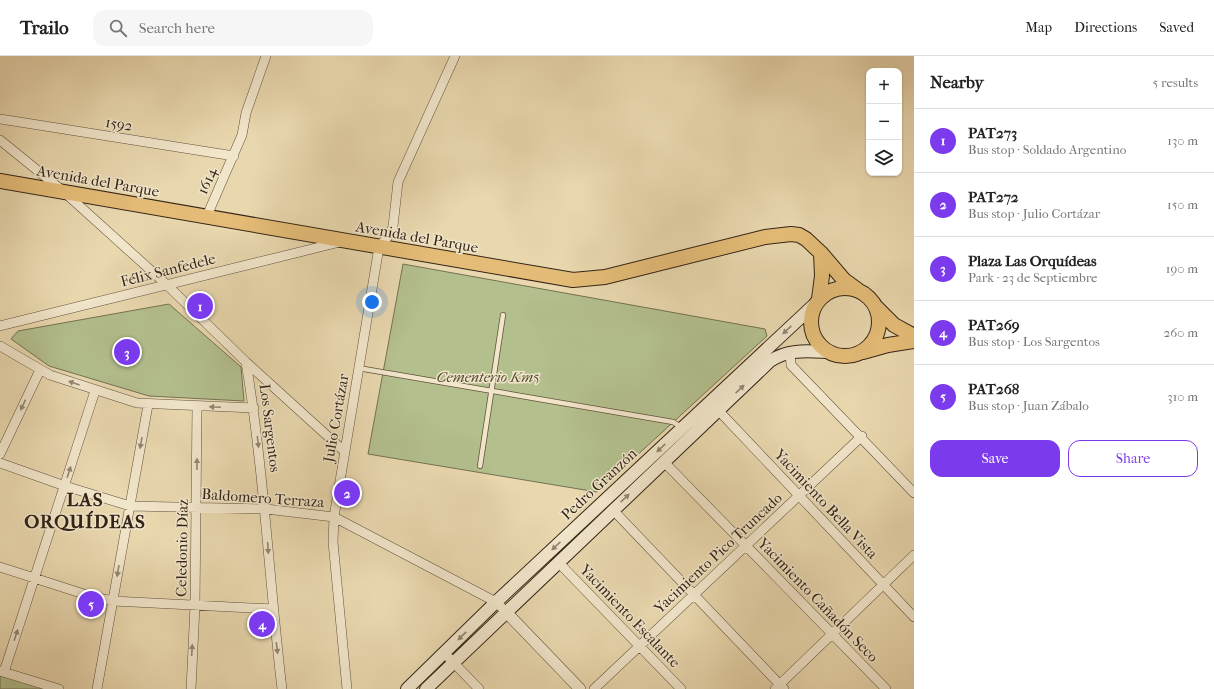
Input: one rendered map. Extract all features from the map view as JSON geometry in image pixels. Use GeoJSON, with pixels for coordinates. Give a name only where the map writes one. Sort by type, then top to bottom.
{"type":"FeatureCollection","features":[{"type":"Feature","properties":{"kind":"main road","name":"Avenida del Parque"},"geometry":{"type":"LineString","coordinates":[[0,181],[206,218],[573,280],[605,277],[780,235],[799,235],[806,239],[821,253],[844,280],[859,291]]}},
{"type":"Feature","properties":{"kind":"main road"},"geometry":{"type":"LineString","coordinates":[[821,253],[822,276],[817,302],[810,322],[812,334],[818,344],[828,352],[839,356],[857,354],[888,345],[914,341]]}},
{"type":"Feature","properties":{"kind":"main road"},"geometry":{"type":"LineString","coordinates":[[817,302],[835,289],[847,288],[859,291],[894,324],[914,336]]}},
{"type":"Feature","properties":{"kind":"main road","name":"Pedro Granzón"},"geometry":{"type":"LineString","coordinates":[[407,689],[496,602],[569,534],[686,432],[817,302]]}},
{"type":"Feature","properties":{"kind":"main road"},"geometry":{"type":"LineString","coordinates":[[857,354],[872,343],[877,332],[879,320],[873,303]]}},
{"type":"Feature","properties":{"kind":"main road","name":"Pedro Granzón"},"geometry":{"type":"LineString","coordinates":[[426,689],[664,462],[686,432],[718,410],[770,361],[777,356],[790,352],[828,352]]}},
{"type":"Feature","properties":{"kind":"street","name":"1614"},"geometry":{"type":"LineString","coordinates":[[206,218],[242,135],[246,113],[266,56]]}},
{"type":"Feature","properties":{"kind":"street"},"geometry":{"type":"LineString","coordinates":[[379,247],[390,234],[393,226],[398,182],[454,56]]}},
{"type":"Feature","properties":{"kind":"street","name":"1592"},"geometry":{"type":"LineString","coordinates":[[0,119],[234,156]]}},
{"type":"Feature","properties":{"kind":"street"},"geometry":{"type":"LineString","coordinates":[[0,140],[64,192],[167,285],[246,362],[344,451]]}},
{"type":"Feature","properties":{"kind":"street","name":"Félix Sanfedele"},"geometry":{"type":"LineString","coordinates":[[0,326],[344,241]]}},
{"type":"Feature","properties":{"kind":"street","name":"Julio Cortázar"},"geometry":{"type":"LineString","coordinates":[[347,689],[333,542],[334,517],[379,247]]}},
{"type":"Feature","properties":{"kind":"street"},"geometry":{"type":"LineString","coordinates":[[0,346],[40,370],[95,391],[148,405],[254,408]]}},
{"type":"Feature","properties":{"kind":"street"},"geometry":{"type":"LineString","coordinates":[[790,352],[791,365],[862,436],[914,493]]}},
{"type":"Feature","properties":{"kind":"street","name":"Los Sargentos"},"geometry":{"type":"LineString","coordinates":[[246,362],[254,408],[266,509],[273,609],[282,689]]}},
{"type":"Feature","properties":{"kind":"street"},"geometry":{"type":"LineString","coordinates":[[0,454],[40,370]]}},
{"type":"Feature","properties":{"kind":"street"},"geometry":{"type":"LineString","coordinates":[[59,689],[2,672],[35,579],[95,391]]}},
{"type":"Feature","properties":{"kind":"street"},"geometry":{"type":"LineString","coordinates":[[98,689],[148,405]]}},
{"type":"Feature","properties":{"kind":"street","name":"Celedonio Díaz"},"geometry":{"type":"LineString","coordinates":[[191,689],[195,606],[197,407]]}},
{"type":"Feature","properties":{"kind":"street","name":"Yacimiento Bella Vista"},"geometry":{"type":"LineString","coordinates":[[718,410],[914,616]]}},
{"type":"Feature","properties":{"kind":"street","name":"Yacimiento Pico Truncado"},"geometry":{"type":"LineString","coordinates":[[594,689],[862,436]]}},
{"type":"Feature","properties":{"kind":"street","name":"Baldomero Terraza"},"geometry":{"type":"LineString","coordinates":[[0,462],[65,486],[130,506],[266,509],[334,517],[496,602],[506,612]]}},
{"type":"Feature","properties":{"kind":"street","name":"Yacimiento Cañadón Seco"},"geometry":{"type":"LineString","coordinates":[[664,462],[886,689]]}},
{"type":"Feature","properties":{"kind":"street"},"geometry":{"type":"LineString","coordinates":[[613,510],[694,594],[779,688],[832,634],[914,555]]}},
{"type":"Feature","properties":{"kind":"street","name":"Yacimiento Escalante"},"geometry":{"type":"LineString","coordinates":[[558,562],[681,689]]}},
{"type":"Feature","properties":{"kind":"street"},"geometry":{"type":"LineString","coordinates":[[0,567],[93,597],[113,601],[273,609]]}},
{"type":"Feature","properties":{"kind":"street"},"geometry":{"type":"LineString","coordinates":[[506,612],[580,689]]}},
{"type":"Feature","properties":{"kind":"street"},"geometry":{"type":"LineString","coordinates":[[444,652],[479,689]]}},
{"type":"Feature","properties":{"kind":"lane"},"geometry":{"type":"LineString","coordinates":[[480,466],[504,315]]}},
{"type":"Feature","properties":{"kind":"lane"},"geometry":{"type":"LineString","coordinates":[[358,368],[673,422],[686,432]]}},
{"type":"Feature","properties":{"kind":"lane"},"geometry":{"type":"LineString","coordinates":[[569,534],[577,544]]}},
{"type":"Feature","properties":{"kind":"green space","name":"Cementerio Km5"},"geometry":{"type":"Polygon","coordinates":[[[403,264],[765,329],[767,336],[597,492],[368,454],[403,264]]]}},
{"type":"Feature","properties":{"kind":"green space"},"geometry":{"type":"Polygon","coordinates":[[[169,304],[241,367],[244,401],[149,396],[49,366],[11,339],[18,331],[169,304]]]}},
{"type":"Feature","properties":{"kind":"green space"},"geometry":{"type":"Polygon","coordinates":[[[0,673],[50,689],[0,689],[0,673]]]}},
{"type":"Feature","properties":{"kind":"place","name":"PAT273"},"geometry":{"type":"Point","coordinates":[200,306]}},
{"type":"Feature","properties":{"kind":"place","name":"Plaza Las Orquídeas"},"geometry":{"type":"Point","coordinates":[127,352]}},
{"type":"Feature","properties":{"kind":"place","name":"PAT272"},"geometry":{"type":"Point","coordinates":[347,493]}},
{"type":"Feature","properties":{"kind":"place","name":"PAT268"},"geometry":{"type":"Point","coordinates":[91,604]}},
{"type":"Feature","properties":{"kind":"place","name":"PAT269"},"geometry":{"type":"Point","coordinates":[262,624]}},
{"type":"Feature","properties":{"kind":"district","name":"LAS ORQUÍDEAS"},"geometry":{"type":"Point","coordinates":[85,510]}}]}
